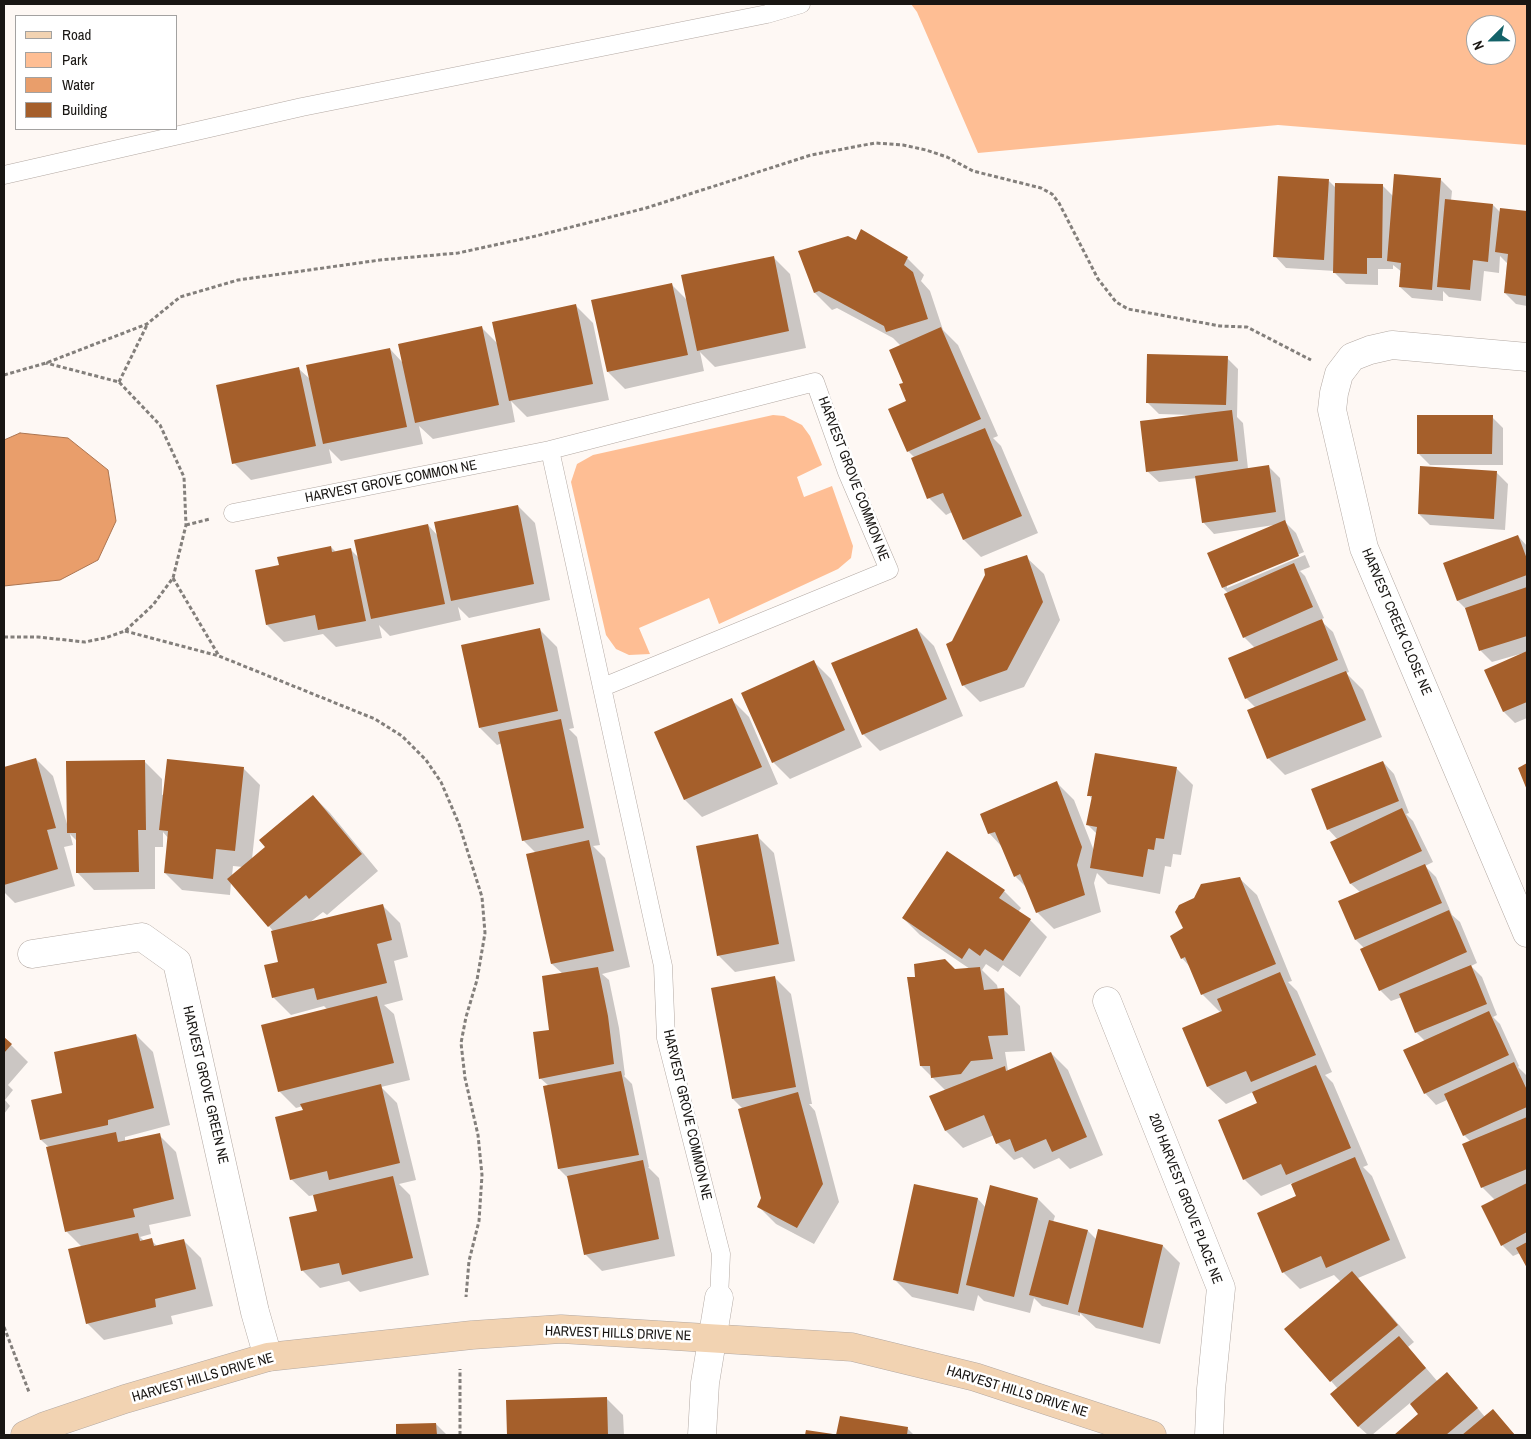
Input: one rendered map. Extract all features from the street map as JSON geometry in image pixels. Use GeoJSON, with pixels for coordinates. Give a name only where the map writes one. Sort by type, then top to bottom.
{"type":"FeatureCollection","features":[{"type":"Feature","properties":{"kind":"street","name":"HARVEST CREEK CLOSE NE"},"geometry":{"type":"LineString","coordinates":[[1526,929],[1364,548],[1332,410],[1339,374],[1352,357],[1370,350],[1392,345],[1527,357]]}},
{"type":"Feature","properties":{"kind":"street","name":"HARVEST GROVE GREEN NE"},"geometry":{"type":"LineString","coordinates":[[32,954],[142,937],[177,962],[253,1302],[268,1357]]}},
{"type":"Feature","properties":{"kind":"street","name":"200 HARVEST GROVE PLACE NE"},"geometry":{"type":"LineString","coordinates":[[1107,1001],[1221,1288],[1210,1389],[1209,1435]]}},
{"type":"Feature","properties":{"kind":"street","name":"HARVEST GROVE COMMON NE"},"geometry":{"type":"LineString","coordinates":[[702,1435],[705,1383],[719,1298]]}},
{"type":"Feature","properties":{"kind":"street","name":"HARVEST HILLS DRIVE NE"},"geometry":{"type":"LineString","coordinates":[[25,1435],[45,1426],[125,1399],[268,1357],[472,1334],[560,1329],[852,1347],[975,1377],[1152,1435]]}},
{"type":"Feature","properties":{"kind":"lane"},"geometry":{"type":"LineString","coordinates":[[4,175],[302,107],[767,14],[801,4]]}},
{"type":"Feature","properties":{"kind":"lane","name":"HARVEST GROVE COMMON NE"},"geometry":{"type":"LineString","coordinates":[[233,513],[550,450],[815,382],[847,472],[889,570],[603,687]]}},
{"type":"Feature","properties":{"kind":"lane","name":"HARVEST GROVE COMMON NE"},"geometry":{"type":"LineString","coordinates":[[550,450],[663,966],[666,1038],[721,1254],[719,1298]]}},
{"type":"Feature","properties":{"kind":"path"},"geometry":{"type":"LineString","coordinates":[[4,375],[46,363],[147,324],[180,297],[238,280],[380,260],[458,253],[536,236],[646,208],[811,155],[875,143],[903,145],[926,150],[948,157],[973,171],[1041,188],[1052,194],[1059,203],[1098,279],[1116,302],[1128,309],[1220,326],[1247,327],[1339,374]]}},
{"type":"Feature","properties":{"kind":"path"},"geometry":{"type":"LineString","coordinates":[[119,382],[147,324]]}},
{"type":"Feature","properties":{"kind":"path"},"geometry":{"type":"LineString","coordinates":[[4,637],[38,637],[85,642],[126,631],[153,605],[174,578],[186,525],[184,477],[160,425],[119,382],[46,363]]}},
{"type":"Feature","properties":{"kind":"path"},"geometry":{"type":"LineString","coordinates":[[174,578],[219,656]]}},
{"type":"Feature","properties":{"kind":"path"},"geometry":{"type":"LineString","coordinates":[[126,631],[219,656],[375,719],[402,736],[426,760],[441,782],[459,824],[482,897],[485,933],[477,980],[466,1017],[461,1043],[465,1078],[478,1135],[482,1175],[479,1221],[469,1261],[466,1297]]}},
{"type":"Feature","properties":{"kind":"path"},"geometry":{"type":"LineString","coordinates":[[4,1327],[29,1392]]}},
{"type":"Feature","properties":{"kind":"path"},"geometry":{"type":"LineString","coordinates":[[460,1369],[460,1435]]}},
{"type":"Feature","properties":{"kind":"green space"},"geometry":{"type":"Polygon","coordinates":[[[911,4],[1527,4],[1527,145],[1278,125],[978,153],[917,12],[911,4]]]}},
{"type":"Feature","properties":{"kind":"green space"},"geometry":{"type":"Polygon","coordinates":[[[773,415],[784,416],[802,425],[810,436],[822,465],[797,477],[804,497],[832,486],[853,546],[851,558],[838,569],[719,624],[709,598],[639,628],[650,654],[629,655],[616,649],[606,635],[571,482],[577,464],[593,455],[773,415]]]}},
{"type":"Feature","properties":{"kind":"water"},"geometry":{"type":"Polygon","coordinates":[[[20,433],[68,438],[108,470],[116,521],[98,560],[60,580],[4,586],[4,440],[20,433]]]}},
{"type":"Feature","properties":{"kind":"building"},"geometry":{"type":"Polygon","coordinates":[[[1394,174],[1441,178],[1432,290],[1399,287],[1401,263],[1387,261],[1394,174]]]}},
{"type":"Feature","properties":{"kind":"building"},"geometry":{"type":"Polygon","coordinates":[[[1278,176],[1329,179],[1324,260],[1273,257],[1278,176]]]}},
{"type":"Feature","properties":{"kind":"building"},"geometry":{"type":"Polygon","coordinates":[[[1335,183],[1383,184],[1382,258],[1367,258],[1367,274],[1333,273],[1335,183]]]}},
{"type":"Feature","properties":{"kind":"building"},"geometry":{"type":"Polygon","coordinates":[[[1445,199],[1493,204],[1488,262],[1473,260],[1470,290],[1437,287],[1445,199]]]}},
{"type":"Feature","properties":{"kind":"building"},"geometry":{"type":"Polygon","coordinates":[[[1500,208],[1527,211],[1527,296],[1504,293],[1508,254],[1495,252],[1500,208]]]}},
{"type":"Feature","properties":{"kind":"building"},"geometry":{"type":"Polygon","coordinates":[[[861,229],[908,257],[904,265],[913,272],[928,319],[886,332],[884,326],[819,291],[814,293],[798,251],[848,236],[856,240],[861,229]]]}},
{"type":"Feature","properties":{"kind":"building"},"geometry":{"type":"Polygon","coordinates":[[[774,256],[789,331],[697,351],[681,275],[774,256]]]}},
{"type":"Feature","properties":{"kind":"building"},"geometry":{"type":"Polygon","coordinates":[[[672,283],[688,355],[607,372],[591,300],[672,283]]]}},
{"type":"Feature","properties":{"kind":"building"},"geometry":{"type":"Polygon","coordinates":[[[576,304],[593,384],[509,401],[492,322],[576,304]]]}},
{"type":"Feature","properties":{"kind":"building"},"geometry":{"type":"Polygon","coordinates":[[[482,326],[499,405],[415,423],[398,344],[482,326]]]}},
{"type":"Feature","properties":{"kind":"building"},"geometry":{"type":"Polygon","coordinates":[[[941,327],[981,419],[907,452],[888,409],[906,401],[899,384],[903,383],[889,350],[941,327]]]}},
{"type":"Feature","properties":{"kind":"building"},"geometry":{"type":"Polygon","coordinates":[[[390,348],[407,427],[323,444],[306,365],[390,348]]]}},
{"type":"Feature","properties":{"kind":"building"},"geometry":{"type":"Polygon","coordinates":[[[1147,354],[1228,356],[1226,405],[1146,403],[1147,354]]]}},
{"type":"Feature","properties":{"kind":"building"},"geometry":{"type":"Polygon","coordinates":[[[299,367],[316,446],[232,464],[216,385],[299,367]]]}},
{"type":"Feature","properties":{"kind":"building"},"geometry":{"type":"Polygon","coordinates":[[[1232,410],[1238,461],[1146,472],[1140,421],[1232,410]]]}},
{"type":"Feature","properties":{"kind":"building"},"geometry":{"type":"Polygon","coordinates":[[[1417,415],[1493,415],[1492,454],[1417,454],[1417,415]]]}},
{"type":"Feature","properties":{"kind":"building"},"geometry":{"type":"Polygon","coordinates":[[[985,428],[1022,516],[963,540],[943,493],[927,499],[911,458],[985,428]]]}},
{"type":"Feature","properties":{"kind":"building"},"geometry":{"type":"Polygon","coordinates":[[[1269,465],[1276,512],[1202,523],[1195,476],[1269,465]]]}},
{"type":"Feature","properties":{"kind":"building"},"geometry":{"type":"Polygon","coordinates":[[[1420,466],[1497,471],[1494,519],[1418,514],[1420,466]]]}},
{"type":"Feature","properties":{"kind":"building"},"geometry":{"type":"Polygon","coordinates":[[[518,505],[534,584],[451,601],[434,522],[518,505]]]}},
{"type":"Feature","properties":{"kind":"building"},"geometry":{"type":"Polygon","coordinates":[[[1285,520],[1299,556],[1222,588],[1207,553],[1285,520]]]}},
{"type":"Feature","properties":{"kind":"building"},"geometry":{"type":"Polygon","coordinates":[[[428,524],[445,604],[371,619],[354,540],[428,524]]]}},
{"type":"Feature","properties":{"kind":"building"},"geometry":{"type":"Polygon","coordinates":[[[1518,535],[1527,559],[1527,575],[1457,601],[1443,563],[1518,535]]]}},
{"type":"Feature","properties":{"kind":"building"},"geometry":{"type":"Polygon","coordinates":[[[331,546],[332,552],[351,548],[366,621],[318,630],[315,615],[266,625],[255,570],[279,565],[277,557],[331,546]]]}},
{"type":"Feature","properties":{"kind":"building"},"geometry":{"type":"Polygon","coordinates":[[[1027,555],[1043,602],[1007,670],[962,686],[946,644],[952,641],[985,575],[984,569],[1027,555]]]}},
{"type":"Feature","properties":{"kind":"building"},"geometry":{"type":"Polygon","coordinates":[[[1294,563],[1313,607],[1243,638],[1224,594],[1294,563]]]}},
{"type":"Feature","properties":{"kind":"building"},"geometry":{"type":"Polygon","coordinates":[[[1527,587],[1527,636],[1479,651],[1465,608],[1527,587]]]}},
{"type":"Feature","properties":{"kind":"building"},"geometry":{"type":"Polygon","coordinates":[[[1322,619],[1338,660],[1245,699],[1228,658],[1322,619]]]}},
{"type":"Feature","properties":{"kind":"building"},"geometry":{"type":"Polygon","coordinates":[[[540,628],[558,711],[479,728],[461,645],[540,628]]]}},
{"type":"Feature","properties":{"kind":"building"},"geometry":{"type":"Polygon","coordinates":[[[917,628],[947,699],[862,735],[831,663],[917,628]]]}},
{"type":"Feature","properties":{"kind":"building"},"geometry":{"type":"Polygon","coordinates":[[[1527,651],[1527,702],[1503,712],[1484,670],[1527,651]]]}},
{"type":"Feature","properties":{"kind":"building"},"geometry":{"type":"Polygon","coordinates":[[[814,660],[845,730],[772,763],[741,693],[814,660]]]}},
{"type":"Feature","properties":{"kind":"building"},"geometry":{"type":"Polygon","coordinates":[[[1346,671],[1366,720],[1267,759],[1247,710],[1346,671]]]}},
{"type":"Feature","properties":{"kind":"building"},"geometry":{"type":"Polygon","coordinates":[[[732,698],[762,767],[684,800],[654,732],[732,698]]]}},
{"type":"Feature","properties":{"kind":"building"},"geometry":{"type":"Polygon","coordinates":[[[561,719],[584,828],[522,841],[498,732],[561,719]]]}},
{"type":"Feature","properties":{"kind":"building"},"geometry":{"type":"Polygon","coordinates":[[[1095,753],[1177,767],[1164,839],[1156,838],[1154,850],[1148,849],[1143,877],[1090,868],[1097,827],[1086,825],[1092,796],[1087,796],[1095,753]]]}},
{"type":"Feature","properties":{"kind":"building"},"geometry":{"type":"Polygon","coordinates":[[[36,758],[56,828],[47,830],[58,869],[4,885],[4,767],[36,758]]]}},
{"type":"Feature","properties":{"kind":"building"},"geometry":{"type":"Polygon","coordinates":[[[167,759],[244,767],[235,851],[216,849],[213,879],[164,873],[168,831],[159,830],[167,759]]]}},
{"type":"Feature","properties":{"kind":"building"},"geometry":{"type":"Polygon","coordinates":[[[145,760],[146,830],[138,830],[139,872],[76,873],[76,833],[67,833],[66,761],[145,760]]]}},
{"type":"Feature","properties":{"kind":"building"},"geometry":{"type":"Polygon","coordinates":[[[1383,761],[1399,801],[1327,830],[1311,789],[1383,761]]]}},
{"type":"Feature","properties":{"kind":"building"},"geometry":{"type":"Polygon","coordinates":[[[1527,763],[1527,790],[1518,768],[1527,763]]]}},
{"type":"Feature","properties":{"kind":"building"},"geometry":{"type":"Polygon","coordinates":[[[1057,781],[1082,847],[1077,865],[1085,895],[1036,913],[1020,874],[1014,877],[995,832],[988,834],[980,814],[1057,781]]]}},
{"type":"Feature","properties":{"kind":"building"},"geometry":{"type":"Polygon","coordinates":[[[313,795],[362,854],[309,899],[306,895],[268,927],[227,879],[265,847],[259,840],[313,795]]]}},
{"type":"Feature","properties":{"kind":"building"},"geometry":{"type":"Polygon","coordinates":[[[1402,808],[1422,851],[1350,884],[1330,842],[1402,808]]]}},
{"type":"Feature","properties":{"kind":"building"},"geometry":{"type":"Polygon","coordinates":[[[758,834],[779,944],[717,956],[696,846],[758,834]]]}},
{"type":"Feature","properties":{"kind":"building"},"geometry":{"type":"Polygon","coordinates":[[[589,840],[614,951],[551,964],[526,854],[589,840]]]}},
{"type":"Feature","properties":{"kind":"building"},"geometry":{"type":"Polygon","coordinates":[[[947,851],[1005,890],[999,898],[1031,919],[1003,961],[985,949],[980,956],[969,948],[962,959],[902,918],[947,851]]]}},
{"type":"Feature","properties":{"kind":"building"},"geometry":{"type":"Polygon","coordinates":[[[1425,864],[1442,903],[1355,940],[1338,901],[1425,864]]]}},
{"type":"Feature","properties":{"kind":"building"},"geometry":{"type":"Polygon","coordinates":[[[1240,877],[1276,964],[1201,995],[1185,957],[1181,959],[1170,936],[1183,928],[1175,912],[1179,905],[1194,898],[1201,884],[1240,877]]]}},
{"type":"Feature","properties":{"kind":"building"},"geometry":{"type":"Polygon","coordinates":[[[383,904],[392,940],[377,944],[387,983],[317,1000],[314,988],[272,998],[264,965],[278,962],[271,931],[383,904]]]}},
{"type":"Feature","properties":{"kind":"building"},"geometry":{"type":"Polygon","coordinates":[[[1449,910],[1467,952],[1379,991],[1360,949],[1449,910]]]}},
{"type":"Feature","properties":{"kind":"building"},"geometry":{"type":"Polygon","coordinates":[[[945,959],[955,969],[980,967],[984,990],[1004,988],[1008,1035],[988,1036],[993,1059],[971,1061],[961,1074],[931,1078],[930,1066],[920,1066],[907,977],[915,977],[914,964],[945,959]]]}},
{"type":"Feature","properties":{"kind":"building"},"geometry":{"type":"Polygon","coordinates":[[[1471,965],[1487,1004],[1415,1033],[1399,994],[1471,965]]]}},
{"type":"Feature","properties":{"kind":"building"},"geometry":{"type":"Polygon","coordinates":[[[598,967],[608,1016],[614,1064],[539,1079],[533,1032],[549,1030],[542,976],[598,967]]]}},
{"type":"Feature","properties":{"kind":"building"},"geometry":{"type":"Polygon","coordinates":[[[1280,972],[1316,1055],[1251,1082],[1246,1071],[1207,1087],[1182,1028],[1222,1011],[1217,999],[1280,972]]]}},
{"type":"Feature","properties":{"kind":"building"},"geometry":{"type":"Polygon","coordinates":[[[775,976],[796,1087],[732,1099],[711,988],[775,976]]]}},
{"type":"Feature","properties":{"kind":"building"},"geometry":{"type":"Polygon","coordinates":[[[377,996],[394,1063],[278,1092],[261,1025],[377,996]]]}},
{"type":"Feature","properties":{"kind":"building"},"geometry":{"type":"Polygon","coordinates":[[[1489,1011],[1509,1055],[1424,1094],[1403,1050],[1489,1011]]]}},
{"type":"Feature","properties":{"kind":"building"},"geometry":{"type":"Polygon","coordinates":[[[136,1034],[154,1108],[108,1120],[108,1125],[40,1140],[31,1100],[62,1093],[54,1052],[136,1034]]]}},
{"type":"Feature","properties":{"kind":"building"},"geometry":{"type":"Polygon","coordinates":[[[4,1037],[12,1044],[4,1053],[4,1037]]]}},
{"type":"Feature","properties":{"kind":"building"},"geometry":{"type":"Polygon","coordinates":[[[1051,1052],[1087,1137],[1052,1152],[1046,1139],[1015,1152],[1010,1139],[996,1144],[984,1115],[945,1131],[929,1096],[1005,1066],[1006,1071],[1051,1052]]]}},
{"type":"Feature","properties":{"kind":"building"},"geometry":{"type":"Polygon","coordinates":[[[1514,1062],[1527,1090],[1527,1107],[1463,1136],[1444,1094],[1514,1062]]]}},
{"type":"Feature","properties":{"kind":"building"},"geometry":{"type":"Polygon","coordinates":[[[1316,1065],[1351,1148],[1286,1175],[1281,1164],[1243,1180],[1218,1120],[1257,1103],[1252,1092],[1316,1065]]]}},
{"type":"Feature","properties":{"kind":"building"},"geometry":{"type":"Polygon","coordinates":[[[621,1071],[639,1155],[558,1169],[543,1086],[621,1071]]]}},
{"type":"Feature","properties":{"kind":"building"},"geometry":{"type":"Polygon","coordinates":[[[381,1084],[400,1163],[329,1180],[327,1171],[290,1180],[275,1117],[303,1110],[300,1104],[381,1084]]]}},
{"type":"Feature","properties":{"kind":"building"},"geometry":{"type":"Polygon","coordinates":[[[798,1092],[823,1184],[797,1228],[757,1207],[761,1198],[738,1109],[798,1092]]]}},
{"type":"Feature","properties":{"kind":"building"},"geometry":{"type":"Polygon","coordinates":[[[1527,1117],[1527,1169],[1481,1188],[1462,1144],[1527,1117]]]}},
{"type":"Feature","properties":{"kind":"building"},"geometry":{"type":"Polygon","coordinates":[[[116,1132],[118,1142],[160,1133],[174,1199],[133,1209],[135,1217],[65,1232],[46,1147],[116,1132]]]}},
{"type":"Feature","properties":{"kind":"building"},"geometry":{"type":"Polygon","coordinates":[[[1355,1157],[1390,1240],[1326,1268],[1321,1256],[1282,1273],[1257,1213],[1296,1196],[1291,1184],[1355,1157]]]}},
{"type":"Feature","properties":{"kind":"building"},"geometry":{"type":"Polygon","coordinates":[[[643,1160],[659,1239],[584,1255],[567,1176],[643,1160]]]}},
{"type":"Feature","properties":{"kind":"building"},"geometry":{"type":"Polygon","coordinates":[[[393,1176],[413,1258],[342,1275],[339,1263],[301,1271],[289,1217],[317,1211],[313,1195],[393,1176]]]}},
{"type":"Feature","properties":{"kind":"building"},"geometry":{"type":"Polygon","coordinates":[[[1527,1183],[1527,1232],[1501,1246],[1481,1206],[1527,1183]]]}},
{"type":"Feature","properties":{"kind":"building"},"geometry":{"type":"Polygon","coordinates":[[[914,1184],[978,1198],[958,1294],[893,1280],[914,1184]]]}},
{"type":"Feature","properties":{"kind":"building"},"geometry":{"type":"Polygon","coordinates":[[[990,1185],[1038,1198],[1014,1297],[966,1285],[990,1185]]]}},
{"type":"Feature","properties":{"kind":"building"},"geometry":{"type":"Polygon","coordinates":[[[1049,1220],[1088,1230],[1068,1305],[1029,1295],[1049,1220]]]}},
{"type":"Feature","properties":{"kind":"building"},"geometry":{"type":"Polygon","coordinates":[[[1098,1229],[1163,1245],[1143,1328],[1078,1312],[1098,1229]]]}},
{"type":"Feature","properties":{"kind":"building"},"geometry":{"type":"Polygon","coordinates":[[[138,1233],[140,1241],[152,1238],[154,1246],[184,1239],[196,1289],[155,1299],[156,1307],[86,1324],[68,1249],[138,1233]]]}},
{"type":"Feature","properties":{"kind":"building"},"geometry":{"type":"Polygon","coordinates":[[[1527,1242],[1527,1268],[1516,1248],[1527,1242]]]}},
{"type":"Feature","properties":{"kind":"building"},"geometry":{"type":"Polygon","coordinates":[[[1352,1271],[1398,1325],[1330,1382],[1284,1329],[1352,1271]]]}},
{"type":"Feature","properties":{"kind":"building"},"geometry":{"type":"Polygon","coordinates":[[[1399,1336],[1426,1368],[1358,1427],[1330,1394],[1399,1336]]]}},
{"type":"Feature","properties":{"kind":"building"},"geometry":{"type":"Polygon","coordinates":[[[1447,1372],[1478,1408],[1446,1435],[1394,1435],[1418,1414],[1410,1404],[1447,1372]]]}},
{"type":"Feature","properties":{"kind":"building"},"geometry":{"type":"Polygon","coordinates":[[[607,1397],[608,1435],[507,1435],[506,1400],[607,1397]]]}},
{"type":"Feature","properties":{"kind":"building"},"geometry":{"type":"Polygon","coordinates":[[[1493,1409],[1515,1435],[1462,1435],[1493,1409]]]}},
{"type":"Feature","properties":{"kind":"building"},"geometry":{"type":"Polygon","coordinates":[[[840,1416],[908,1427],[907,1435],[836,1435],[840,1416]]]}},
{"type":"Feature","properties":{"kind":"building"},"geometry":{"type":"Polygon","coordinates":[[[436,1423],[437,1435],[396,1435],[396,1424],[436,1423]]]}},
{"type":"Feature","properties":{"kind":"building"},"geometry":{"type":"Polygon","coordinates":[[[806,1430],[833,1434],[833,1435],[805,1435],[806,1430]]]}}]}
